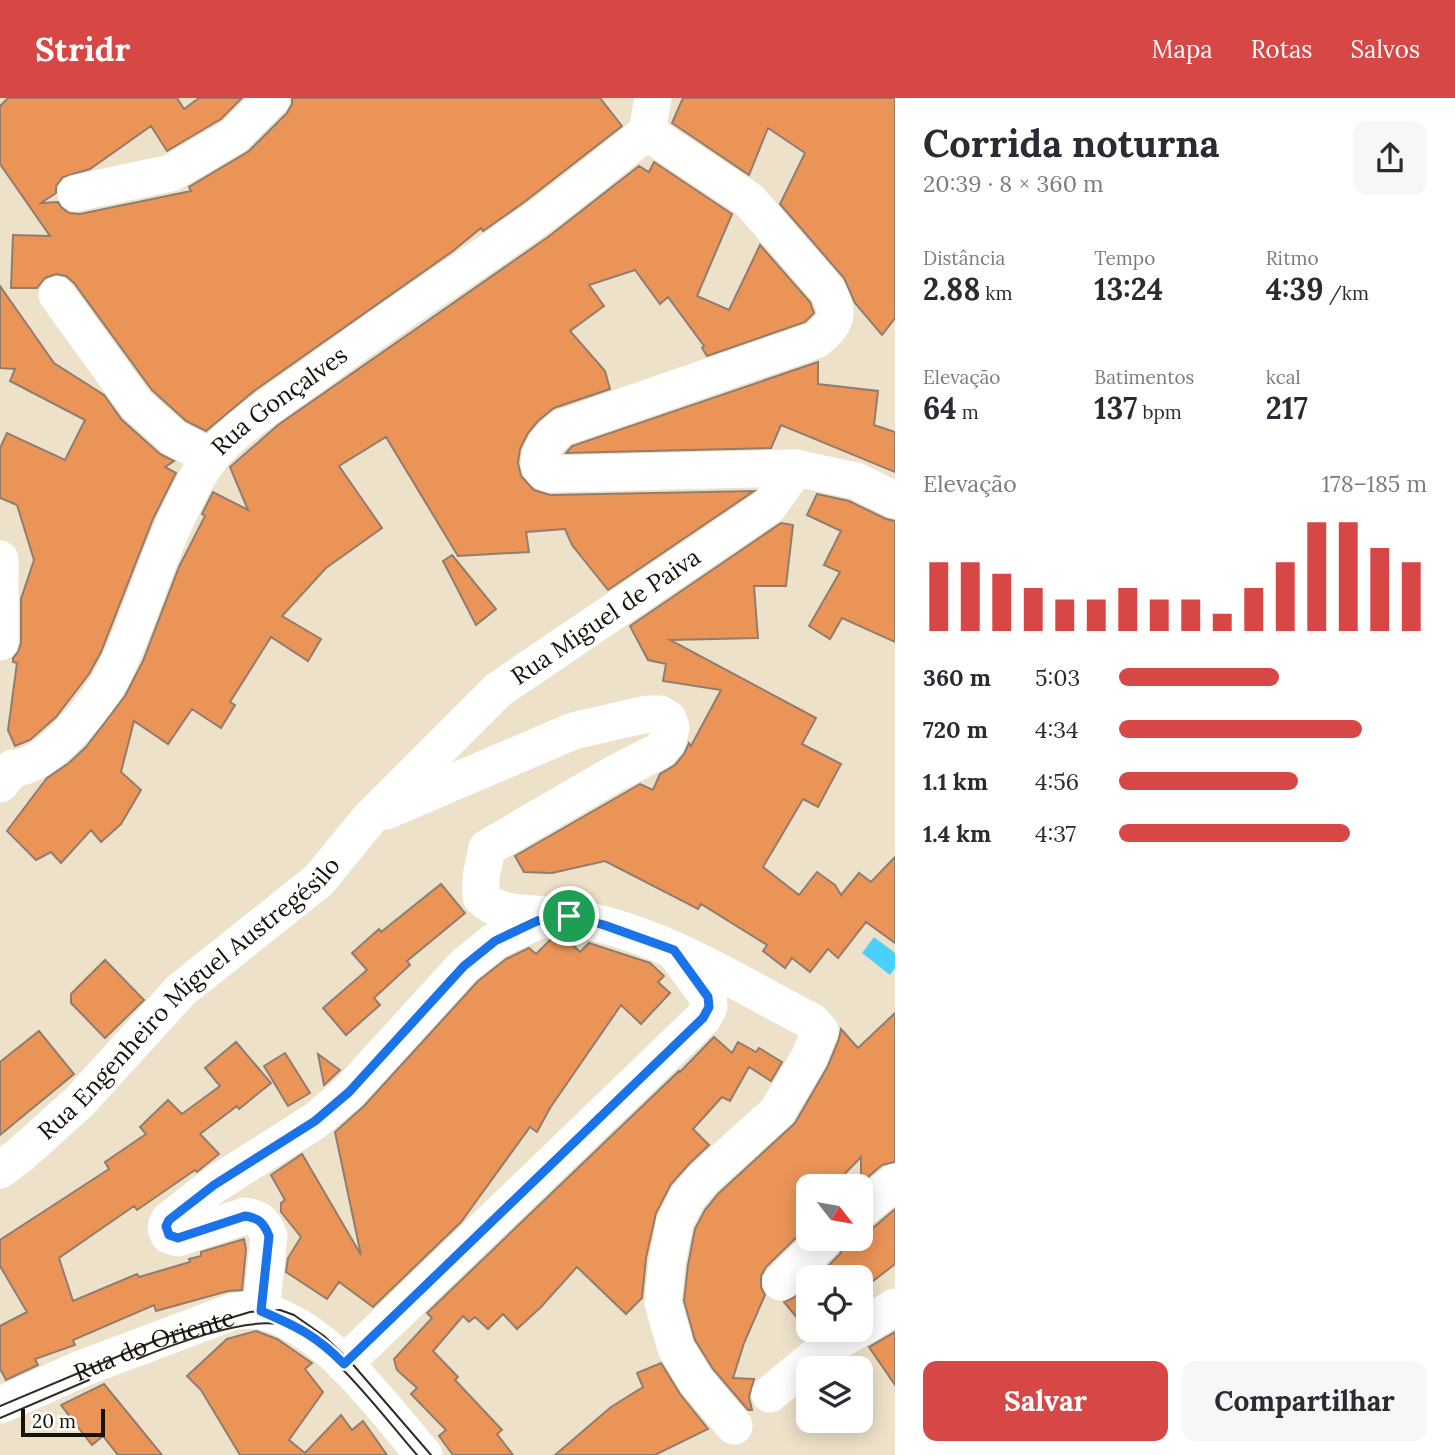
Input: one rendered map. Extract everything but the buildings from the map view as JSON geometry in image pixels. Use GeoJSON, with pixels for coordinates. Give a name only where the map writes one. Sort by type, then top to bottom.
{"type":"FeatureCollection","features":[{"type":"Feature","properties":{"kind":"street"},"geometry":{"type":"LineString","coordinates":[[76,193],[171,173],[234,136],[272,98]]}},
{"type":"Feature","properties":{"kind":"street"},"geometry":{"type":"LineString","coordinates":[[650,115],[749,200],[828,291],[835,305],[835,319],[830,328],[816,340],[561,428],[548,440],[540,453],[539,465],[543,471],[550,474],[796,468],[856,481],[895,500]]}},
{"type":"Feature","properties":{"kind":"street","name":"Rua Gonçalves"},"geometry":{"type":"LineString","coordinates":[[4,769],[20,768],[33,763],[50,751],[98,698],[113,674],[166,540],[190,490],[211,457],[243,427],[351,347],[535,220],[650,115]]}},
{"type":"Feature","properties":{"kind":"street"},"geometry":{"type":"LineString","coordinates":[[57,295],[136,404],[174,438],[211,457]]}},
{"type":"Feature","properties":{"kind":"street","name":"Rua Miguel de Paiva"},"geometry":{"type":"LineString","coordinates":[[369,819],[498,690],[769,506],[796,468]]}},
{"type":"Feature","properties":{"kind":"street"},"geometry":{"type":"LineString","coordinates":[[0,559],[0,642]]}},
{"type":"Feature","properties":{"kind":"street"},"geometry":{"type":"LineString","coordinates":[[369,819],[573,731],[646,714],[660,714],[668,719],[671,727],[668,741],[659,751],[487,848],[481,877],[481,897],[505,910],[569,916],[604,925],[674,950],[817,1025],[820,1031],[809,1058],[777,1112],[729,1153],[687,1198],[675,1222],[663,1303],[676,1348],[696,1381],[734,1426]]}},
{"type":"Feature","properties":{"kind":"street","name":"Rua Engenheiro Miguel Austregésilo"},"geometry":{"type":"LineString","coordinates":[[0,1170],[79,1102],[181,990],[318,880],[369,819]]}},
{"type":"Feature","properties":{"kind":"street"},"geometry":{"type":"LineString","coordinates":[[261,1311],[269,1236],[265,1225],[255,1217],[245,1216],[178,1238],[166,1231],[169,1220],[214,1185],[315,1121],[349,1092],[464,966],[495,941],[537,921],[569,916]]}},
{"type":"Feature","properties":{"kind":"street"},"geometry":{"type":"LineString","coordinates":[[344,1364],[703,1018],[709,1007],[708,997],[674,950]]}},
{"type":"Feature","properties":{"kind":"street"},"geometry":{"type":"LineString","coordinates":[[873,1200],[895,1182]]}},
{"type":"Feature","properties":{"kind":"street"},"geometry":{"type":"LineString","coordinates":[[781,1282],[813,1251]]}},
{"type":"Feature","properties":{"kind":"street"},"geometry":{"type":"LineString","coordinates":[[873,1320],[895,1307]]}},
{"type":"Feature","properties":{"kind":"street","name":"Rua do Oriente"},"geometry":{"type":"LineString","coordinates":[[0,1405],[83,1368],[235,1311],[261,1311],[293,1325],[325,1344],[424,1455]]}},
{"type":"Feature","properties":{"kind":"street"},"geometry":{"type":"LineString","coordinates":[[769,1394],[836,1342]]}},
{"type":"Feature","properties":{"kind":"water"},"geometry":{"type":"Polygon","coordinates":[[[874,937],[895,953],[895,968],[890,975],[862,953],[874,937]]]}},
{"type":"Feature","properties":{"kind":"tram line"},"geometry":{"type":"LineString","coordinates":[[0,1406],[157,1340],[250,1312],[280,1310],[294,1315],[324,1336],[349,1360],[431,1455]]}},
{"type":"Feature","properties":{"kind":"tram line"},"geometry":{"type":"LineString","coordinates":[[137,1359],[187,1340],[245,1325],[277,1324],[295,1330],[314,1343],[352,1379],[417,1455]]}},
{"type":"Feature","properties":{"kind":"tram line"},"geometry":{"type":"LineString","coordinates":[[0,1418],[89,1380]]}},
{"type":"Feature","properties":{"kind":"route"},"geometry":{"type":"LineString","coordinates":[[569,916],[604,925],[674,950],[708,997],[709,1007],[703,1018],[344,1364],[325,1344],[293,1325],[261,1311],[269,1236],[265,1225],[255,1217],[245,1216],[178,1238],[169,1235],[166,1231],[169,1220],[214,1185],[315,1121],[349,1092],[464,966],[495,941],[537,921],[569,916]]}}]}
